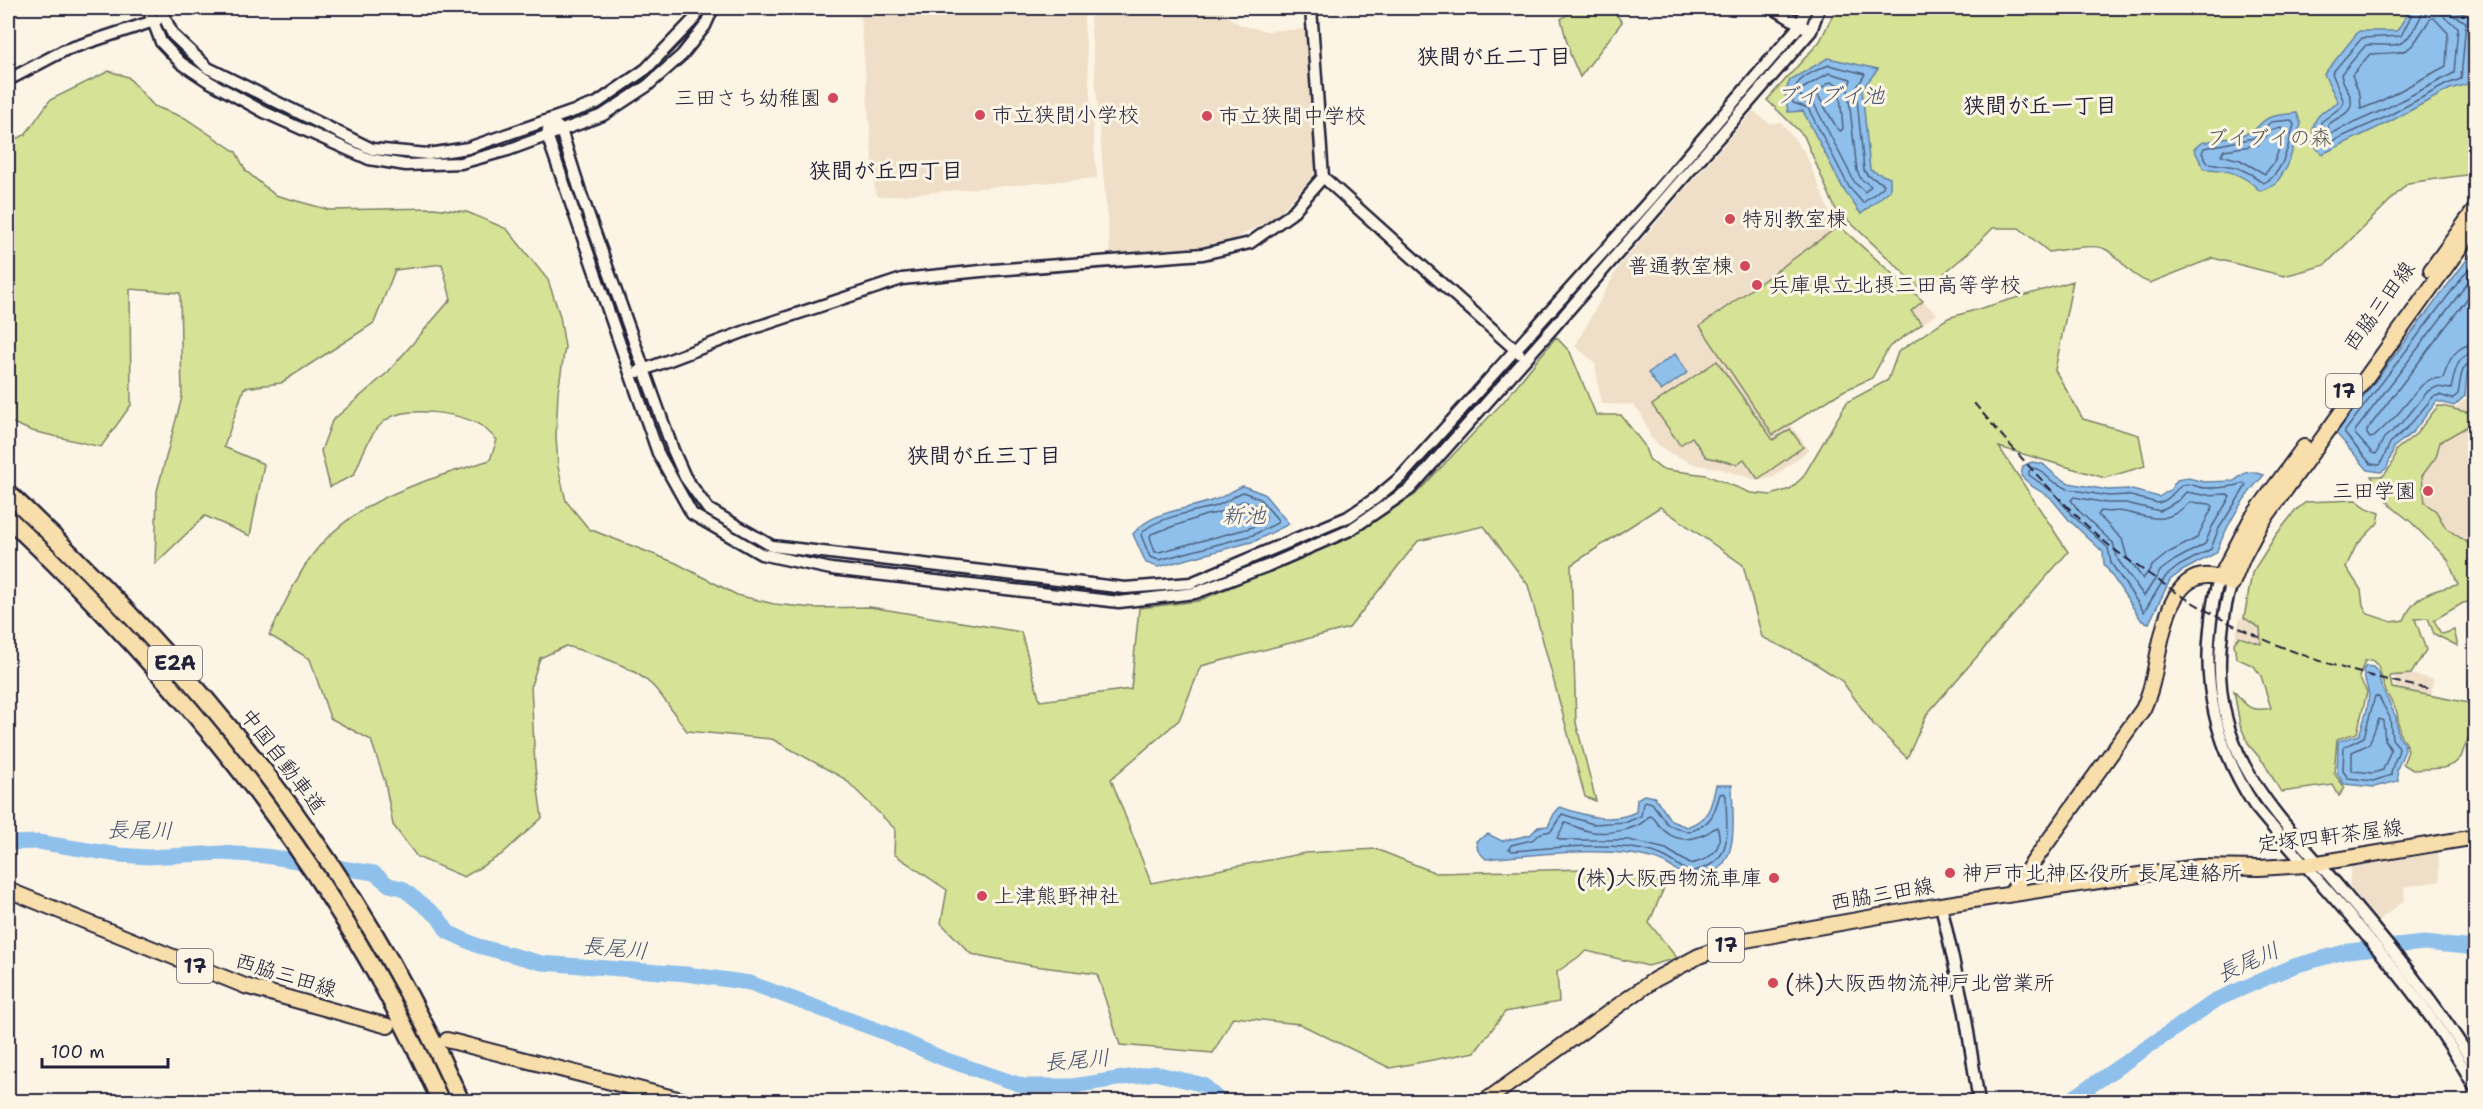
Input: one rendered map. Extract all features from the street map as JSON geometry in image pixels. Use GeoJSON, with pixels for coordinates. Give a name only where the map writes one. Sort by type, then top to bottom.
{"type":"FeatureCollection","features":[{"type":"Feature","properties":{"kind":"highway","name":"中国自動車道"},"geometry":{"type":"LineString","coordinates":[[8,493],[168,655],[262,767],[350,892],[410,996],[461,1101]]}},
{"type":"Feature","properties":{"kind":"highway","name":"中国自動車道"},"geometry":{"type":"LineString","coordinates":[[8,519],[98,607],[154,667],[247,777],[299,847],[325,887],[394,1004],[441,1101]]}},
{"type":"Feature","properties":{"kind":"main road","name":"西脇三田線"},"geometry":{"type":"LineString","coordinates":[[2226,581],[2251,519],[2475,208]]}},
{"type":"Feature","properties":{"kind":"main road","name":"西脇三田線"},"geometry":{"type":"LineString","coordinates":[[2226,581],[2260,525],[2475,225]]}},
{"type":"Feature","properties":{"kind":"main road"},"geometry":{"type":"LineString","coordinates":[[2011,894],[2143,709],[2151,687],[2164,622],[2175,598],[2184,586],[2197,579],[2211,576],[2226,581]]}},
{"type":"Feature","properties":{"kind":"main road","name":"定塚四軒茶屋線"},"geometry":{"type":"LineString","coordinates":[[2011,894],[2199,867],[2259,868],[2313,864],[2475,837]]}},
{"type":"Feature","properties":{"kind":"main road","name":"西脇三田線"},"geometry":{"type":"LineString","coordinates":[[8,890],[245,986],[388,1026]]}},
{"type":"Feature","properties":{"kind":"main road","name":"西脇三田線"},"geometry":{"type":"LineString","coordinates":[[1484,1101],[1629,996],[1675,967],[1699,956],[1740,941],[2011,894]]}},
{"type":"Feature","properties":{"kind":"main road"},"geometry":{"type":"LineString","coordinates":[[447,1040],[689,1101]]}},
{"type":"Feature","properties":{"kind":"street"},"geometry":{"type":"LineString","coordinates":[[148,8],[161,42],[181,63],[208,81],[264,112],[369,159],[406,165],[461,163],[603,115],[647,86],[682,55],[705,26],[713,8]]}},
{"type":"Feature","properties":{"kind":"street"},"geometry":{"type":"LineString","coordinates":[[8,80],[65,50],[152,21],[162,12],[173,35],[208,68],[372,148],[428,154],[468,148],[597,103],[646,69],[695,18],[699,8]]}},
{"type":"Feature","properties":{"kind":"street"},"geometry":{"type":"LineString","coordinates":[[1311,8],[1323,177],[1526,358]]}},
{"type":"Feature","properties":{"kind":"street"},"geometry":{"type":"LineString","coordinates":[[1773,8],[1811,31]]}},
{"type":"Feature","properties":{"kind":"street"},"geometry":{"type":"LineString","coordinates":[[550,120],[561,130],[644,369],[685,477],[708,509],[772,546],[1125,588],[1191,583],[1348,517],[1401,477],[1649,201],[1800,25],[1806,8]]}},
{"type":"Feature","properties":{"kind":"street"},"geometry":{"type":"LineString","coordinates":[[550,120],[547,135],[633,374],[658,453],[692,514],[761,554],[831,569],[1119,602],[1195,592],[1268,566],[1350,530],[1410,489],[1811,31],[1819,8]]}},
{"type":"Feature","properties":{"kind":"street"},"geometry":{"type":"LineString","coordinates":[[633,374],[751,329],[902,279],[981,270],[1203,254],[1250,243],[1291,214],[1323,177]]}},
{"type":"Feature","properties":{"kind":"street"},"geometry":{"type":"LineString","coordinates":[[2226,581],[2213,608],[2208,646],[2211,695],[2218,733],[2226,754],[2254,805],[2369,922],[2447,1021],[2475,1069]]}},
{"type":"Feature","properties":{"kind":"street"},"geometry":{"type":"LineString","coordinates":[[2313,864],[2357,926],[2442,1031],[2475,1090]]}},
{"type":"Feature","properties":{"kind":"street"},"geometry":{"type":"LineString","coordinates":[[1941,905],[1965,1013],[1979,1101]]}},
{"type":"Feature","properties":{"kind":"shaded area","name":"市立狭間小学校"},"geometry":{"type":"Polygon","coordinates":[[[860,8],[878,10],[1083,8],[1097,178],[879,197],[875,193],[860,8]]]}},
{"type":"Feature","properties":{"kind":"shaded area","name":"市立狭間中学校"},"geometry":{"type":"Polygon","coordinates":[[[1121,8],[1220,8],[1226,16],[1241,25],[1267,31],[1306,29],[1318,167],[1311,179],[1276,216],[1226,244],[1110,254],[1090,17],[1121,8]]]}},
{"type":"Feature","properties":{"kind":"shaded area","name":"兵庫県立北摂三田高等学校"},"geometry":{"type":"Polygon","coordinates":[[[1753,111],[1769,123],[1781,122],[1806,154],[1831,216],[1937,314],[1889,347],[1872,378],[1843,391],[1790,424],[1809,450],[1774,477],[1759,481],[1718,468],[1696,465],[1667,452],[1651,438],[1640,412],[1633,405],[1601,404],[1595,363],[1575,346],[1619,266],[1753,111]]]}},
{"type":"Feature","properties":{"kind":"shaded area","name":"三田学園"},"geometry":{"type":"Polygon","coordinates":[[[2475,369],[2475,605],[2459,585],[2448,560],[2411,522],[2391,506],[2371,476],[2383,476],[2392,465],[2396,450],[2416,434],[2438,406],[2455,408],[2472,394],[2469,377],[2475,369]]]}},
{"type":"Feature","properties":{"kind":"shaded area"},"geometry":{"type":"Polygon","coordinates":[[[2240,617],[2273,635],[2280,659],[2235,639],[2240,617]]]}},
{"type":"Feature","properties":{"kind":"shaded area"},"geometry":{"type":"Polygon","coordinates":[[[2396,671],[2433,679],[2431,701],[2394,694],[2396,671]]]}},
{"type":"Feature","properties":{"kind":"shaded area"},"geometry":{"type":"Polygon","coordinates":[[[2436,849],[2440,881],[2404,887],[2405,900],[2378,921],[2349,886],[2351,866],[2436,849]]]}},
{"type":"Feature","properties":{"kind":"green space"},"geometry":{"type":"Polygon","coordinates":[[[1575,8],[1611,8],[1622,22],[1580,77],[1570,54],[1561,19],[1575,8]]]}},
{"type":"Feature","properties":{"kind":"green space","name":"ブイブイの森"},"geometry":{"type":"Polygon","coordinates":[[[1836,8],[2475,8],[2475,177],[2466,175],[2408,183],[2325,265],[2284,276],[2213,258],[2150,283],[2136,276],[2116,257],[2100,247],[2049,252],[2019,228],[1993,228],[1967,254],[1923,291],[1835,208],[1804,136],[1767,100],[1820,41],[1836,8]]]}},
{"type":"Feature","properties":{"kind":"green space"},"geometry":{"type":"Polygon","coordinates":[[[109,71],[128,77],[154,106],[185,118],[236,152],[246,171],[275,195],[330,210],[434,208],[467,212],[507,229],[548,280],[560,316],[565,347],[558,392],[556,436],[558,467],[566,501],[589,529],[676,563],[737,595],[774,604],[814,608],[870,607],[1021,632],[1040,701],[1131,689],[1139,608],[1198,601],[1352,536],[1415,495],[1504,401],[1556,337],[1570,352],[1596,415],[1621,415],[1644,445],[1649,459],[1661,469],[1706,475],[1751,493],[1771,495],[1790,489],[1803,477],[1847,402],[1888,380],[1898,352],[1948,318],[2073,281],[2055,370],[2083,419],[2139,435],[2145,466],[2105,478],[1999,447],[2068,552],[1927,714],[1907,758],[1874,725],[1842,681],[1813,662],[1762,637],[1743,565],[1660,507],[1571,565],[1576,723],[1596,801],[1585,797],[1528,585],[1484,526],[1418,541],[1349,628],[1201,666],[1179,720],[1111,779],[1151,883],[1305,853],[1376,849],[1436,873],[1588,869],[1666,883],[1649,923],[1677,958],[1648,966],[1587,951],[1557,972],[1559,1002],[1505,1012],[1475,1052],[1390,1068],[1300,1024],[1233,1017],[1213,1053],[1120,1045],[1097,974],[1034,966],[971,954],[941,923],[947,890],[894,854],[895,829],[845,779],[772,739],[687,731],[652,685],[643,678],[612,661],[566,646],[540,658],[531,685],[535,767],[542,818],[501,855],[464,877],[417,857],[393,825],[385,782],[371,740],[330,718],[310,659],[269,635],[307,562],[331,534],[350,518],[394,493],[490,460],[497,440],[484,428],[459,417],[433,412],[406,413],[386,420],[375,431],[354,475],[330,487],[321,451],[332,421],[388,372],[451,299],[442,264],[395,270],[374,323],[281,383],[244,388],[224,447],[264,464],[250,536],[205,516],[155,564],[157,491],[182,397],[180,293],[130,289],[131,405],[101,447],[32,431],[8,421],[8,282],[14,279],[8,270],[8,142],[25,135],[50,100],[109,71]]]}},
{"type":"Feature","properties":{"kind":"green space"},"geometry":{"type":"Polygon","coordinates":[[[1839,226],[1923,301],[1911,311],[1922,324],[1889,347],[1872,378],[1843,391],[1773,435],[1700,326],[1839,226]]]}},
{"type":"Feature","properties":{"kind":"green space"},"geometry":{"type":"Polygon","coordinates":[[[1717,361],[1773,440],[1790,429],[1803,447],[1758,479],[1744,459],[1737,464],[1706,457],[1692,437],[1680,445],[1652,405],[1717,361]]]}},
{"type":"Feature","properties":{"kind":"green space"},"geometry":{"type":"Polygon","coordinates":[[[2438,406],[2475,412],[2475,422],[2440,442],[2436,457],[2422,476],[2425,503],[2436,511],[2446,528],[2475,548],[2475,605],[2473,601],[2463,603],[2434,620],[2443,634],[2454,630],[2458,646],[2434,634],[2428,618],[2415,619],[2426,650],[2411,674],[2390,676],[2392,688],[2474,704],[2475,720],[2461,757],[2454,764],[2443,768],[2413,770],[2403,764],[2408,751],[2400,735],[2397,712],[2386,692],[2378,666],[2372,660],[2365,661],[2359,677],[2367,692],[2357,733],[2337,739],[2334,773],[2345,788],[2339,796],[2333,785],[2281,792],[2264,763],[2249,745],[2240,725],[2234,691],[2253,709],[2271,708],[2261,676],[2254,666],[2236,658],[2234,643],[2239,637],[2261,644],[2260,628],[2244,618],[2252,573],[2276,535],[2296,510],[2306,502],[2356,500],[2380,513],[2378,523],[2356,546],[2346,567],[2361,590],[2363,605],[2368,614],[2392,622],[2404,620],[2413,604],[2419,599],[2433,591],[2458,585],[2448,560],[2411,522],[2391,506],[2371,476],[2383,476],[2392,465],[2396,450],[2416,434],[2438,406]]]}},
{"type":"Feature","properties":{"kind":"water"},"geometry":{"type":"Polygon","coordinates":[[[2411,8],[2449,8],[2472,17],[2468,84],[2450,89],[2389,122],[2322,154],[2312,143],[2314,124],[2321,114],[2338,102],[2324,74],[2359,31],[2397,31],[2411,8]]]}},
{"type":"Feature","properties":{"kind":"water","name":"ブイブイ池"},"geometry":{"type":"Polygon","coordinates":[[[1828,58],[1878,69],[1862,89],[1870,170],[1890,178],[1890,190],[1861,214],[1844,190],[1803,111],[1788,112],[1785,93],[1790,80],[1828,58]]]}},
{"type":"Feature","properties":{"kind":"water"},"geometry":{"type":"Polygon","coordinates":[[[2297,113],[2301,124],[2287,167],[2275,185],[2260,191],[2248,180],[2235,174],[2204,169],[2194,149],[2201,143],[2253,132],[2263,121],[2272,116],[2297,113]]]}},
{"type":"Feature","properties":{"kind":"water"},"geometry":{"type":"Polygon","coordinates":[[[2475,249],[2475,363],[2467,374],[2465,396],[2454,406],[2437,401],[2413,432],[2394,447],[2387,468],[2381,472],[2368,470],[2336,433],[2475,249]]]}},
{"type":"Feature","properties":{"kind":"water"},"geometry":{"type":"Polygon","coordinates":[[[1675,354],[1688,372],[1661,391],[1648,373],[1675,354]]]}},
{"type":"Feature","properties":{"kind":"water"},"geometry":{"type":"Polygon","coordinates":[[[2032,462],[2043,464],[2056,476],[2069,483],[2108,490],[2128,489],[2159,497],[2171,489],[2177,480],[2188,478],[2204,482],[2234,481],[2245,473],[2264,475],[2236,512],[2216,553],[2170,580],[2149,623],[2142,621],[2104,564],[2103,552],[2069,520],[2050,497],[2033,487],[2021,476],[2023,466],[2032,462]]]}},
{"type":"Feature","properties":{"kind":"water","name":"新池"},"geometry":{"type":"Polygon","coordinates":[[[1243,486],[1264,494],[1289,524],[1255,541],[1158,567],[1146,563],[1133,534],[1141,526],[1160,515],[1218,499],[1243,486]]]}},
{"type":"Feature","properties":{"kind":"water"},"geometry":{"type":"Polygon","coordinates":[[[2366,666],[2373,667],[2379,673],[2381,686],[2396,717],[2398,736],[2404,743],[2405,750],[2397,769],[2398,781],[2374,787],[2344,784],[2337,773],[2338,741],[2359,735],[2366,712],[2369,695],[2363,670],[2366,666]]]}},
{"type":"Feature","properties":{"kind":"water"},"geometry":{"type":"Polygon","coordinates":[[[1716,785],[1732,785],[1733,832],[1728,855],[1723,864],[1715,871],[1705,874],[1688,878],[1660,861],[1620,853],[1551,853],[1486,859],[1478,851],[1476,841],[1488,834],[1502,841],[1530,835],[1538,827],[1548,826],[1560,807],[1589,816],[1617,818],[1636,812],[1637,799],[1644,795],[1655,797],[1671,821],[1687,827],[1705,816],[1713,800],[1716,785]]]}},
{"type":"Feature","properties":{"kind":"waterway","name":"長尾川"},"geometry":{"type":"LineString","coordinates":[[8,843],[38,842],[119,855],[149,857],[222,853],[265,856],[374,873],[389,885],[402,888],[438,917],[448,932],[478,946],[542,963],[686,974],[750,983],[883,1032],[944,1059],[1024,1086],[1073,1086],[1155,1073],[1204,1085],[1221,1102]]}},
{"type":"Feature","properties":{"kind":"waterway","name":"長尾川"},"geometry":{"type":"LineString","coordinates":[[2067,1102],[2218,999],[2294,966],[2348,951],[2424,943],[2476,948]]}},
{"type":"Feature","properties":{"kind":"railway"},"geometry":{"type":"LineString","coordinates":[[1974,403],[2081,520],[2115,550],[2168,587],[2231,623],[2294,652],[2360,673],[2430,689]]}},
{"type":"Feature","properties":{"kind":"place","name":"三田さち幼稚園"},"geometry":{"type":"Point","coordinates":[833,98]}},
{"type":"Feature","properties":{"kind":"place","name":"市立狭間小学校"},"geometry":{"type":"Point","coordinates":[980,115]}},
{"type":"Feature","properties":{"kind":"place","name":"市立狭間中学校"},"geometry":{"type":"Point","coordinates":[1207,116]}},
{"type":"Feature","properties":{"kind":"place","name":"特別教室棟"},"geometry":{"type":"Point","coordinates":[1730,219]}},
{"type":"Feature","properties":{"kind":"place","name":"普通教室棟"},"geometry":{"type":"Point","coordinates":[1745,266]}},
{"type":"Feature","properties":{"kind":"place","name":"兵庫県立北摂三田高等学校"},"geometry":{"type":"Point","coordinates":[1757,285]}},
{"type":"Feature","properties":{"kind":"place","name":"三田学園"},"geometry":{"type":"Point","coordinates":[2428,491]}},
{"type":"Feature","properties":{"kind":"place","name":"神戸市北神区役所 長尾連絡所"},"geometry":{"type":"Point","coordinates":[1950,873]}},
{"type":"Feature","properties":{"kind":"place","name":"(株)大阪西物流車庫"},"geometry":{"type":"Point","coordinates":[1774,878]}},
{"type":"Feature","properties":{"kind":"place","name":"上津熊野神社"},"geometry":{"type":"Point","coordinates":[982,896]}},
{"type":"Feature","properties":{"kind":"place","name":"(株)大阪西物流神戸北営業所"},"geometry":{"type":"Point","coordinates":[1773,983]}},
{"type":"Feature","properties":{"kind":"district","name":"狭間が丘二丁目"},"geometry":{"type":"Point","coordinates":[1494,56]}},
{"type":"Feature","properties":{"kind":"district","name":"狭間が丘一丁目"},"geometry":{"type":"Point","coordinates":[2040,105]}},
{"type":"Feature","properties":{"kind":"district","name":"狭間が丘四丁目"},"geometry":{"type":"Point","coordinates":[886,170]}},
{"type":"Feature","properties":{"kind":"district","name":"狭間が丘三丁目"},"geometry":{"type":"Point","coordinates":[984,455]}}]}
